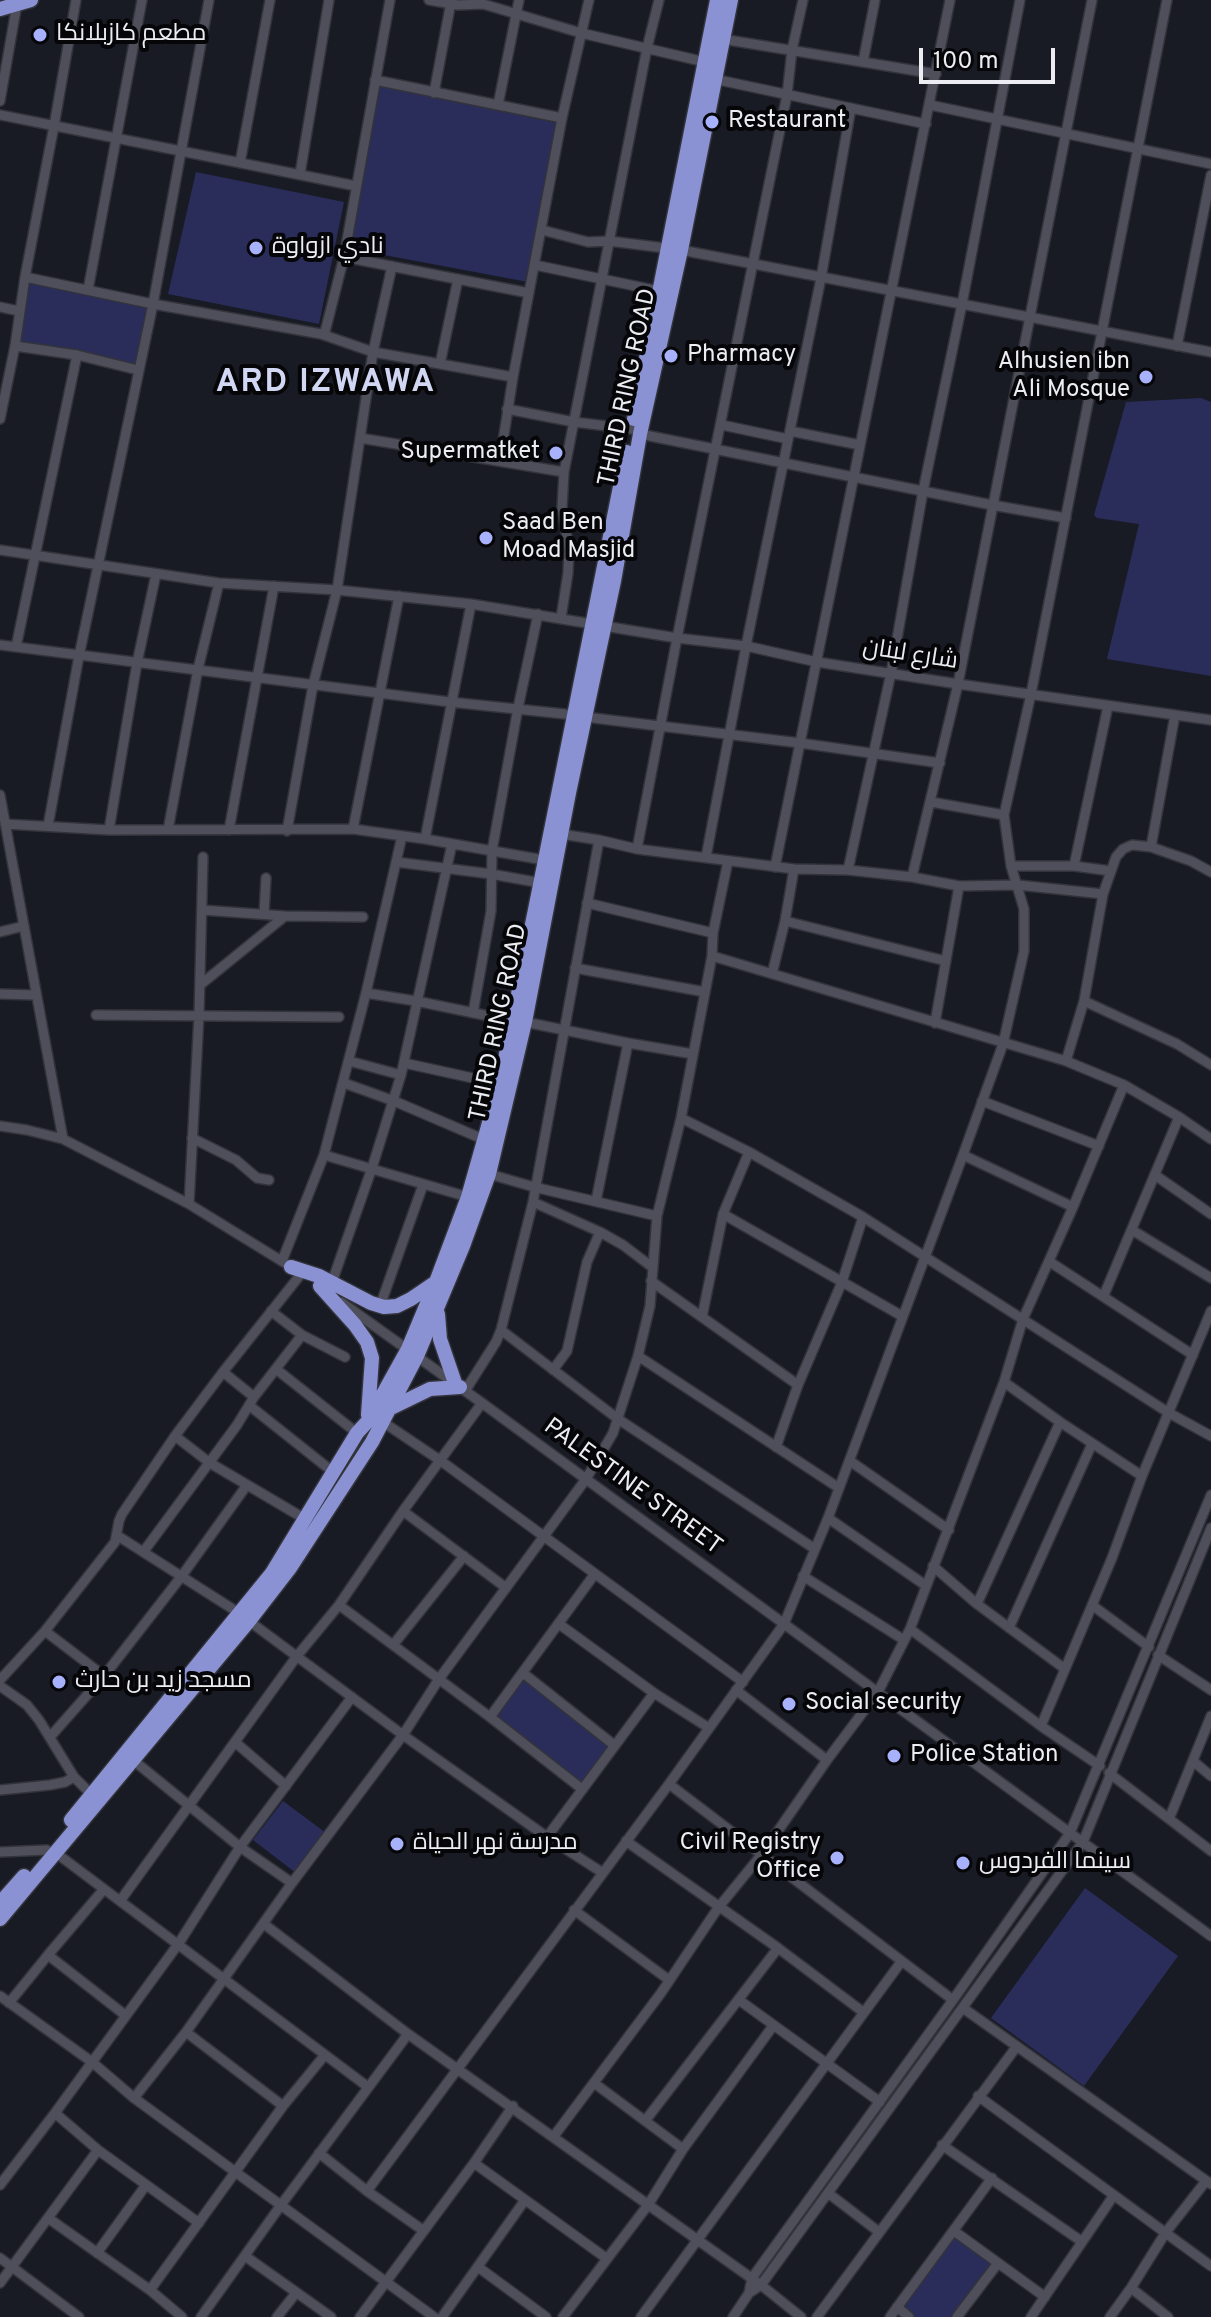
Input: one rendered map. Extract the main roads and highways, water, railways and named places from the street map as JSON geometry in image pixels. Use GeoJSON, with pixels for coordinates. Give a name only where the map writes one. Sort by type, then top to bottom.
{"type":"FeatureCollection","features":[{"type":"Feature","properties":{"kind":"highway","name":"THIRD RING ROAD"},"geometry":{"type":"LineString","coordinates":[[598,625],[614,581],[659,291],[675,249],[717,0]]}},
{"type":"Feature","properties":{"kind":"highway","name":"THIRD RING ROAD"},"geometry":{"type":"LineString","coordinates":[[0,1903],[133,1760],[244,1617],[357,1433],[390,1408],[413,1353],[468,1197],[519,1022],[544,860],[598,625],[612,526],[636,432],[731,0]]}},
{"type":"Feature","properties":{"kind":"highway"},"geometry":{"type":"LineString","coordinates":[[0,9],[24,2]]}},
{"type":"Feature","properties":{"kind":"highway","name":"THIRD RING ROAD"},"geometry":{"type":"LineString","coordinates":[[0,1919],[91,1794],[290,1568],[372,1442],[376,1421],[438,1310],[489,1174],[561,834],[579,716]]}},
{"type":"Feature","properties":{"kind":"highway"},"geometry":{"type":"LineString","coordinates":[[291,1267],[380,1306],[397,1306],[436,1282]]}},
{"type":"Feature","properties":{"kind":"highway"},"geometry":{"type":"LineString","coordinates":[[326,1284],[367,1342],[372,1358],[376,1421]]}},
{"type":"Feature","properties":{"kind":"highway"},"geometry":{"type":"LineString","coordinates":[[390,1408],[430,1389],[460,1387],[440,1339],[438,1310]]}},
{"type":"Feature","properties":{"kind":"place","name":"مطعم كازبلانكا"},"geometry":{"type":"Point","coordinates":[40,35]}},
{"type":"Feature","properties":{"kind":"place","name":"Restaurant"},"geometry":{"type":"Point","coordinates":[712,122]}},
{"type":"Feature","properties":{"kind":"place","name":"نادي ازواوة"},"geometry":{"type":"Point","coordinates":[256,248]}},
{"type":"Feature","properties":{"kind":"place","name":"Pharmacy"},"geometry":{"type":"Point","coordinates":[671,356]}},
{"type":"Feature","properties":{"kind":"place","name":"Alhusien ibn Ali Mosque"},"geometry":{"type":"Point","coordinates":[1146,377]}},
{"type":"Feature","properties":{"kind":"place","name":"Supermatket"},"geometry":{"type":"Point","coordinates":[556,453]}},
{"type":"Feature","properties":{"kind":"place","name":"Saad Ben Moad Masjid"},"geometry":{"type":"Point","coordinates":[486,538]}},
{"type":"Feature","properties":{"kind":"place","name":"مسجد زيد بن حارث"},"geometry":{"type":"Point","coordinates":[59,1682]}},
{"type":"Feature","properties":{"kind":"place","name":"Social security"},"geometry":{"type":"Point","coordinates":[789,1704]}},
{"type":"Feature","properties":{"kind":"place","name":"Police Station"},"geometry":{"type":"Point","coordinates":[894,1756]}},
{"type":"Feature","properties":{"kind":"place","name":"مدرسة نهر الحياة"},"geometry":{"type":"Point","coordinates":[397,1844]}},
{"type":"Feature","properties":{"kind":"place","name":"Civil Registry Office"},"geometry":{"type":"Point","coordinates":[837,1858]}},
{"type":"Feature","properties":{"kind":"place","name":"سينما الفردوس"},"geometry":{"type":"Point","coordinates":[963,1863]}},
{"type":"Feature","properties":{"kind":"district","name":"ARD IZWAWA"},"geometry":{"type":"Point","coordinates":[326,385]}}]}
